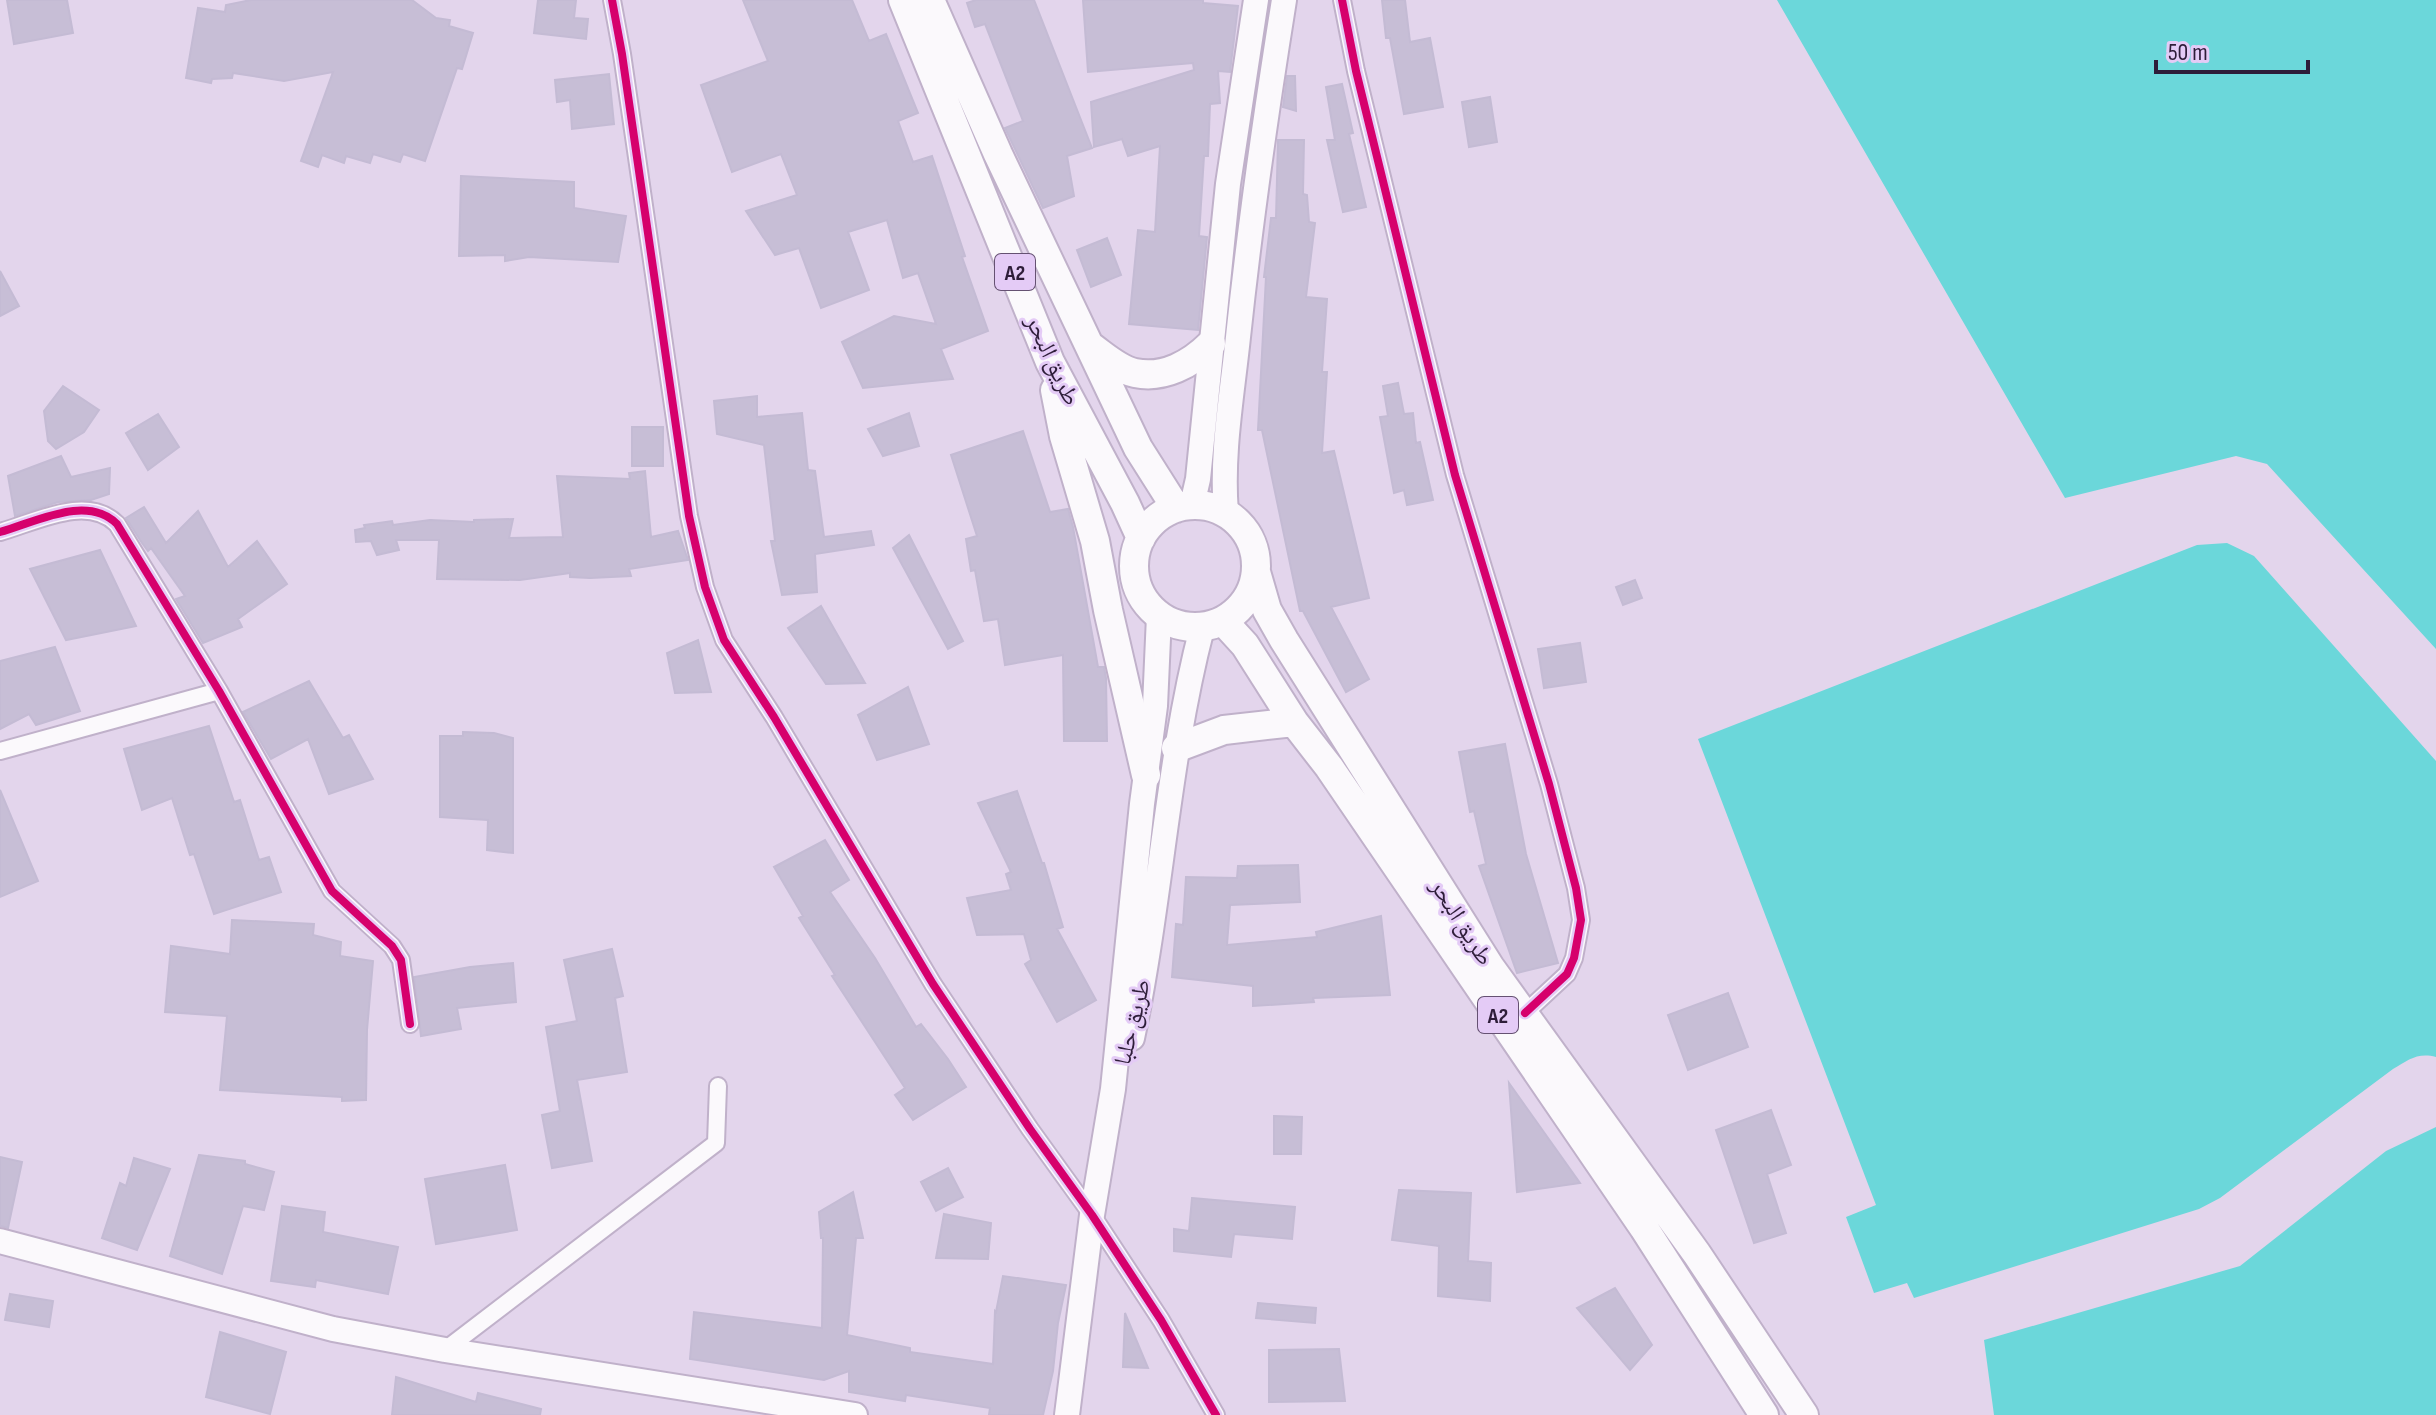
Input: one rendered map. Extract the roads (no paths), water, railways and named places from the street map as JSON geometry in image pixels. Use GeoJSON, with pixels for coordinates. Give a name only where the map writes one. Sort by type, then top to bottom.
{"type":"FeatureCollection","features":[{"type":"Feature","properties":{"kind":"highway","name":"طريق البحر"},"geometry":{"type":"LineString","coordinates":[[903,0],[1050,362],[1141,538]]}},
{"type":"Feature","properties":{"kind":"highway","name":"طريق البحر"},"geometry":{"type":"LineString","coordinates":[[930,0],[998,154],[1138,448],[1184,506]]}},
{"type":"Feature","properties":{"kind":"highway"},"geometry":{"type":"LineString","coordinates":[[971,165],[998,154]]}},
{"type":"Feature","properties":{"kind":"highway"},"geometry":{"type":"LineString","coordinates":[[1090,346],[1134,373],[1159,374],[1182,367],[1211,344]]}},
{"type":"Feature","properties":{"kind":"highway"},"geometry":{"type":"LineString","coordinates":[[1050,362],[1064,436],[1095,541],[1146,775]]}},
{"type":"Feature","properties":{"kind":"highway"},"geometry":{"type":"LineString","coordinates":[[1226,513],[1209,506],[1184,506],[1155,519],[1141,538],[1134,558],[1135,580],[1144,600],[1159,616],[1179,626],[1212,624],[1246,600],[1256,572]]}},
{"type":"Feature","properties":{"kind":"highway","name":"A2"},"geometry":{"type":"LineString","coordinates":[[1226,513],[1244,528],[1254,549],[1256,572]]}},
{"type":"Feature","properties":{"kind":"highway","name":"طريق البحر"},"geometry":{"type":"LineString","coordinates":[[1256,572],[1267,610],[1482,974],[1764,1415]]}},
{"type":"Feature","properties":{"kind":"highway","name":"طريق البحر"},"geometry":{"type":"LineString","coordinates":[[1212,624],[1245,645],[1294,722],[1482,974],[1525,1013],[1697,1254],[1804,1415]]}},
{"type":"Feature","properties":{"kind":"highway"},"geometry":{"type":"LineString","coordinates":[[1176,748],[1224,730],[1294,722]]}},
{"type":"Feature","properties":{"kind":"main road"},"geometry":{"type":"LineString","coordinates":[[1184,506],[1198,479],[1228,184],[1256,0]]}},
{"type":"Feature","properties":{"kind":"main road"},"geometry":{"type":"LineString","coordinates":[[1226,513],[1224,481],[1227,435],[1254,191],[1284,0]]}},
{"type":"Feature","properties":{"kind":"main road"},"geometry":{"type":"LineString","coordinates":[[1228,184],[1254,191]]}},
{"type":"Feature","properties":{"kind":"main road","name":"طريق حلبا"},"geometry":{"type":"LineString","coordinates":[[1113,1089],[1155,706],[1159,616]]}},
{"type":"Feature","properties":{"kind":"main road","name":"طريق حلبا"},"geometry":{"type":"LineString","coordinates":[[1113,1089],[1131,1045],[1142,990],[1176,748],[1190,672],[1212,624]]}},
{"type":"Feature","properties":{"kind":"main road"},"geometry":{"type":"LineString","coordinates":[[1067,1415],[1092,1215],[1113,1089]]}},
{"type":"Feature","properties":{"kind":"main road"},"geometry":{"type":"LineString","coordinates":[[0,1241],[267,1313],[445,1350],[855,1415]]}},
{"type":"Feature","properties":{"kind":"street"},"geometry":{"type":"LineString","coordinates":[[612,0],[689,516],[714,617],[724,640],[774,717],[933,984],[1161,1320],[1216,1415]]}},
{"type":"Feature","properties":{"kind":"street"},"geometry":{"type":"LineString","coordinates":[[1342,0],[1356,71],[1455,475],[1549,784],[1576,888],[1581,920],[1574,958],[1567,974],[1525,1013]]}},
{"type":"Feature","properties":{"kind":"street"},"geometry":{"type":"LineString","coordinates":[[0,532],[80,509],[107,513],[117,524],[219,691],[332,891],[392,946],[401,960],[410,1024]]}},
{"type":"Feature","properties":{"kind":"street"},"geometry":{"type":"LineString","coordinates":[[0,751],[219,691]]}},
{"type":"Feature","properties":{"kind":"street"},"geometry":{"type":"LineString","coordinates":[[445,1350],[716,1143],[718,1086]]}}]}
